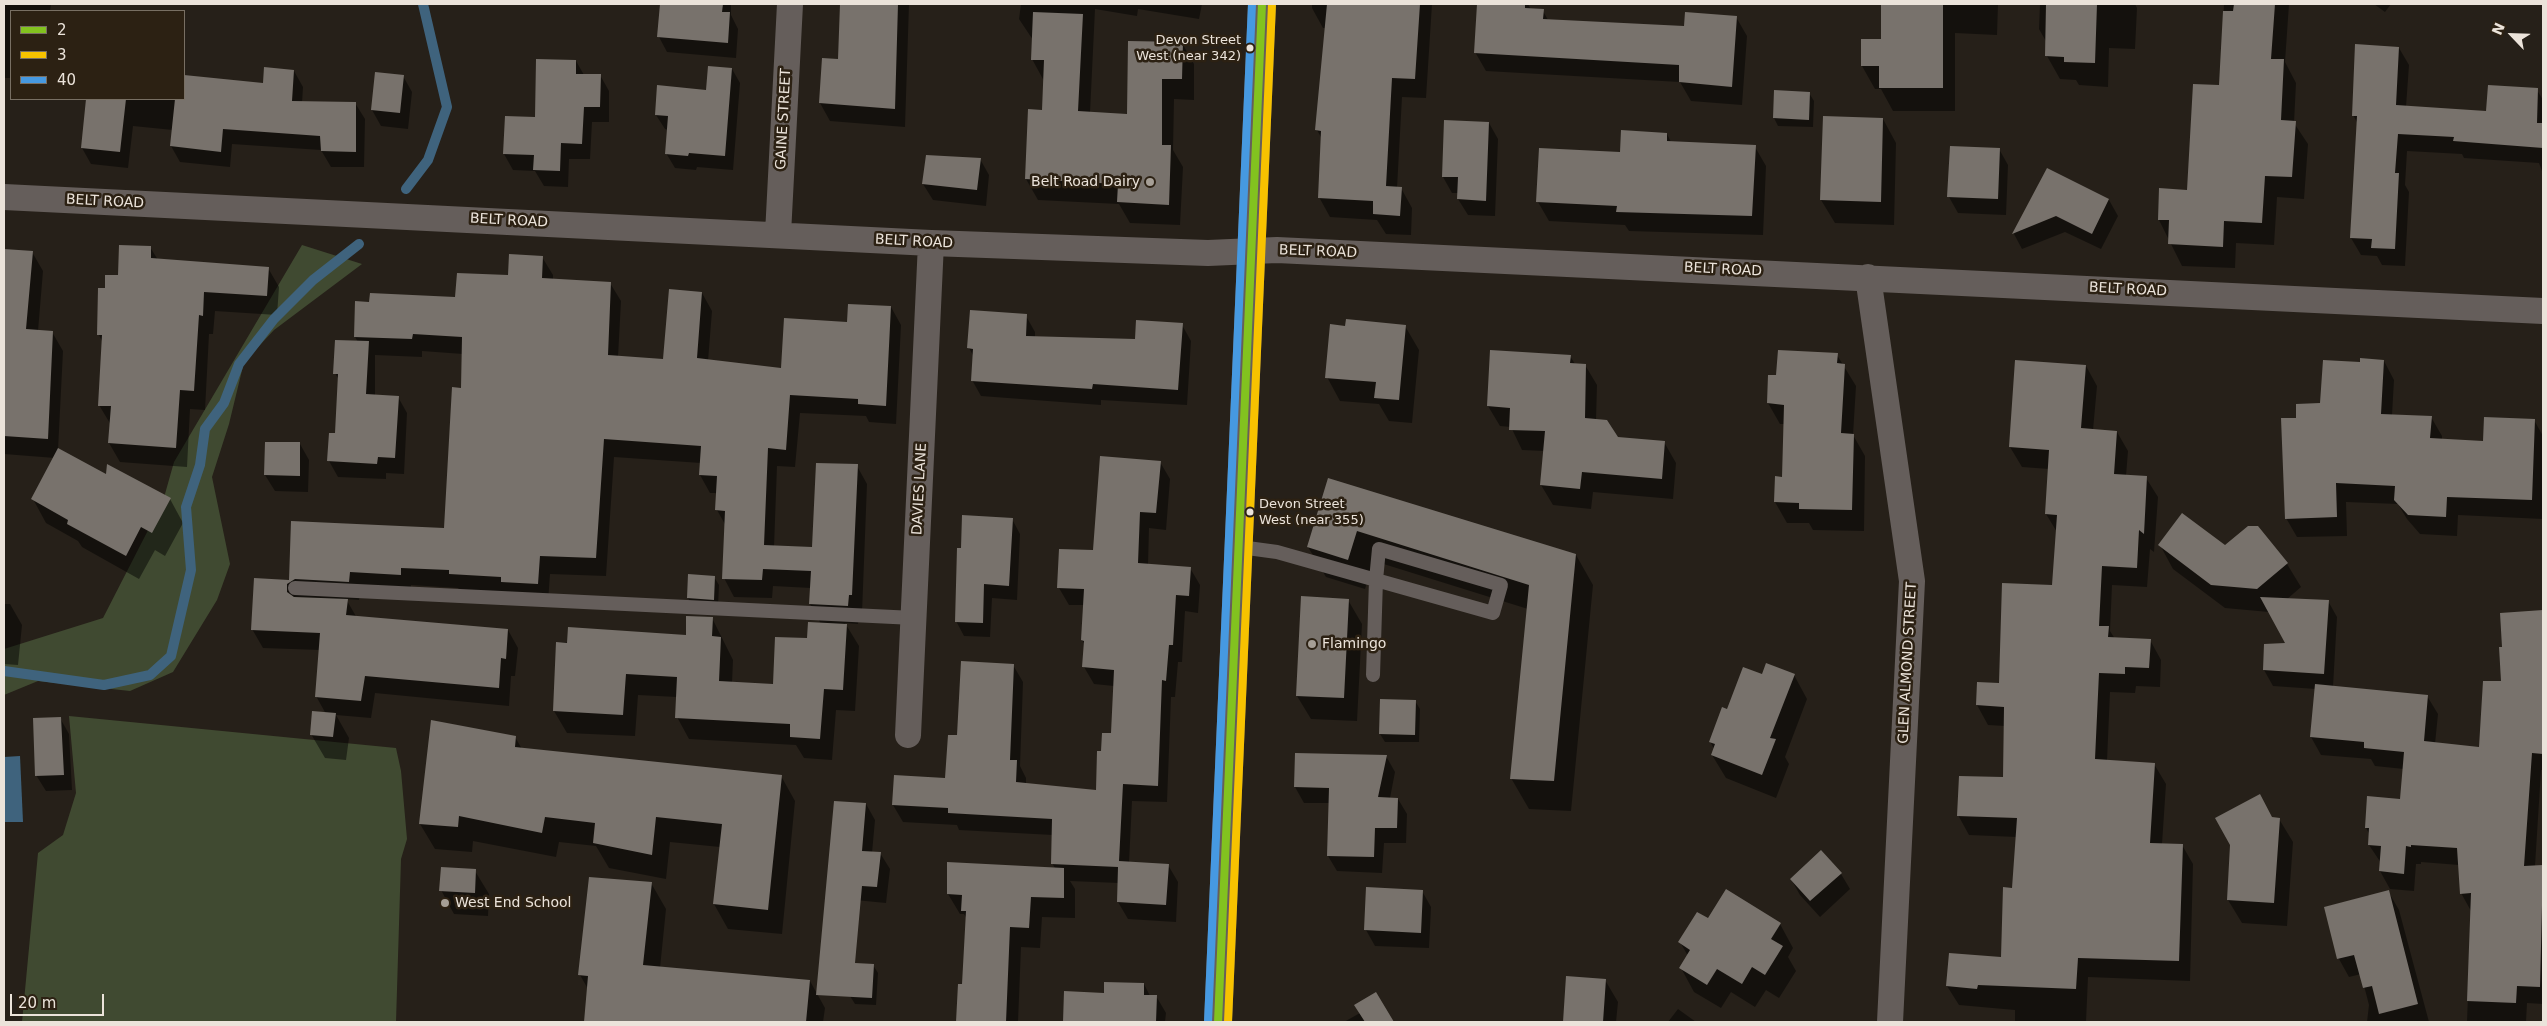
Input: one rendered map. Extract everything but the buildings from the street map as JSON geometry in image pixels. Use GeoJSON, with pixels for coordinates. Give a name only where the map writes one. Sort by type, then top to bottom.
{"type":"FeatureCollection","features":[{"type":"Feature","properties":{"kind":"main road"},"geometry":{"type":"LineString","coordinates":[[1218,1022],[1253,252],[1262,4]]}},
{"type":"Feature","properties":{"kind":"street","name":"GAINE STREET"},"geometry":{"type":"LineString","coordinates":[[778,234],[790,4]]}},
{"type":"Feature","properties":{"kind":"street","name":"BELT ROAD"},"geometry":{"type":"LineString","coordinates":[[4,197],[930,243],[1184,252],[1277,250],[1868,277],[2543,312]]}},
{"type":"Feature","properties":{"kind":"street","name":"DAVIES LANE"},"geometry":{"type":"LineString","coordinates":[[908,735],[930,243]]}},
{"type":"Feature","properties":{"kind":"street","name":"GLEN ALMOND STREET"},"geometry":{"type":"LineString","coordinates":[[1868,277],[1912,581],[1890,1022]]}},
{"type":"Feature","properties":{"kind":"lane"},"geometry":{"type":"LineString","coordinates":[[1240,547],[1277,552],[1376,580],[1493,613],[1502,585],[1379,549],[1376,580],[1373,675]]}},
{"type":"Feature","properties":{"kind":"lane"},"geometry":{"type":"LineString","coordinates":[[295,588],[914,618]]}},
{"type":"Feature","properties":{"kind":"green space"},"geometry":{"type":"Polygon","coordinates":[[[302,245],[362,264],[274,330],[244,362],[229,424],[212,477],[230,564],[217,600],[173,672],[130,691],[38,681],[4,695],[4,649],[103,618],[163,501],[174,462],[302,245]]]}},
{"type":"Feature","properties":{"kind":"green space"},"geometry":{"type":"Polygon","coordinates":[[[69,716],[396,748],[401,771],[407,839],[401,859],[396,1022],[22,1022],[38,853],[63,835],[76,793],[69,716]]]}},
{"type":"Feature","properties":{"kind":"water"},"geometry":{"type":"Polygon","coordinates":[[[20,756],[23,822],[4,822],[4,757],[20,756]]]}},
{"type":"Feature","properties":{"kind":"waterway"},"geometry":{"type":"LineString","coordinates":[[406,189],[428,160],[447,107],[423,4]]}},
{"type":"Feature","properties":{"kind":"waterway"},"geometry":{"type":"LineString","coordinates":[[4,671],[104,685],[150,675],[171,656],[191,570],[186,507],[200,465],[205,429],[224,403],[239,364],[274,319],[313,280],[359,244]]}},
{"type":"Feature","properties":{"kind":"transit line","name":"40"},"geometry":{"type":"LineString","coordinates":[[1208,1022],[1252,4]]}},
{"type":"Feature","properties":{"kind":"transit line","name":"2"},"geometry":{"type":"LineString","coordinates":[[1218,1022],[1262,4]]}},
{"type":"Feature","properties":{"kind":"transit line","name":"3"},"geometry":{"type":"LineString","coordinates":[[1228,1022],[1272,4]]}},
{"type":"Feature","properties":{"kind":"place","name":"Devon Street West (near 342)"},"geometry":{"type":"Point","coordinates":[1250,48]}},
{"type":"Feature","properties":{"kind":"place","name":"Belt Road Dairy"},"geometry":{"type":"Point","coordinates":[1150,182]}},
{"type":"Feature","properties":{"kind":"place","name":"Devon Street West (near 355)"},"geometry":{"type":"Point","coordinates":[1250,512]}},
{"type":"Feature","properties":{"kind":"place","name":"Flamingo"},"geometry":{"type":"Point","coordinates":[1312,644]}},
{"type":"Feature","properties":{"kind":"place","name":"West End School"},"geometry":{"type":"Point","coordinates":[445,903]}}]}
